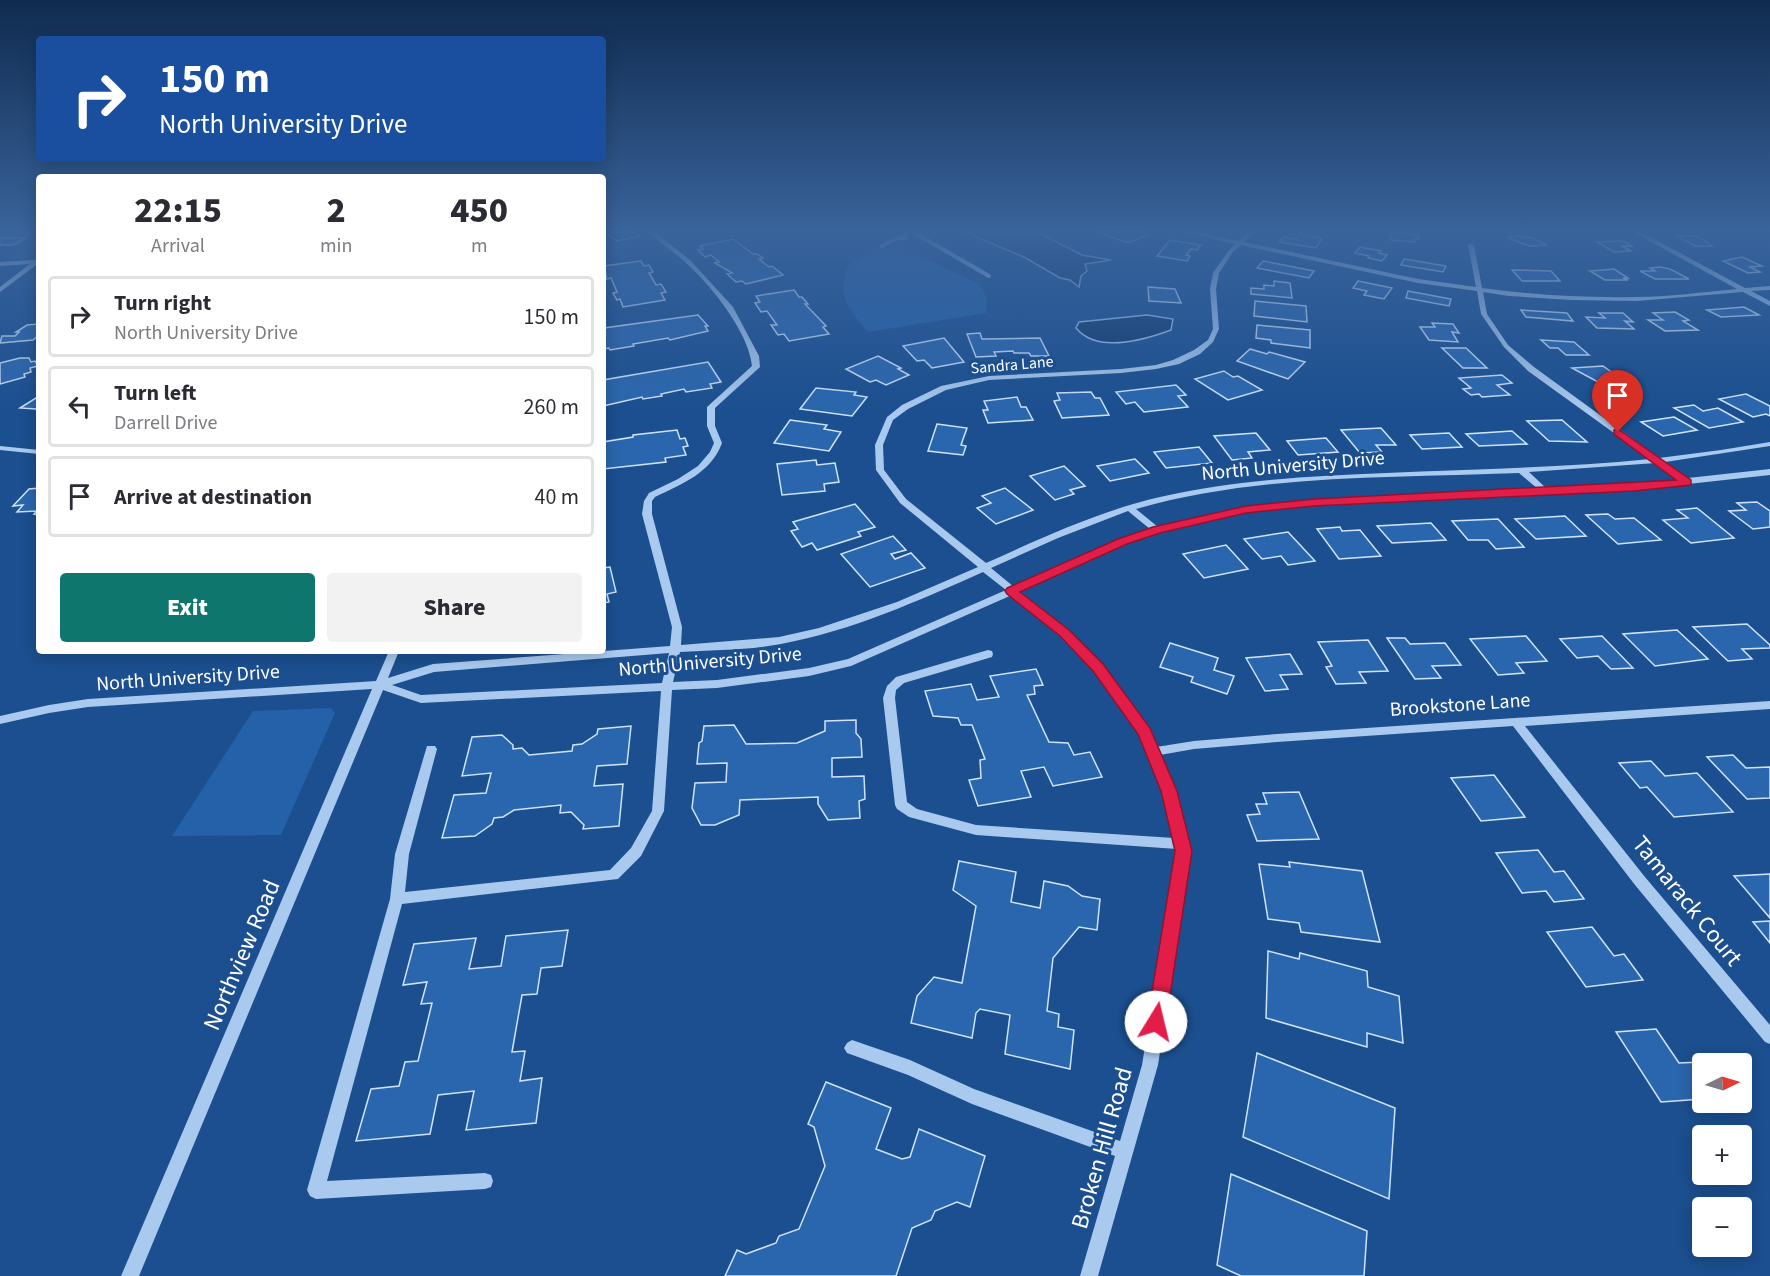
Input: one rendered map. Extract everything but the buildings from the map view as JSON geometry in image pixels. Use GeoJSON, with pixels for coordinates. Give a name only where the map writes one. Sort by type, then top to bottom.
{"type":"FeatureCollection","features":[{"type":"Feature","properties":{"kind":"street"},"geometry":{"type":"LineString","coordinates":[[397,899],[613,874],[636,852],[658,811],[667,686],[675,650],[677,627],[648,514],[648,501],[652,495],[702,467],[711,459],[718,443],[711,426],[711,407],[756,366],[754,356],[731,308],[716,292]]}},
{"type":"Feature","properties":{"kind":"street","name":"Sandra Lane"},"geometry":{"type":"LineString","coordinates":[[983,568],[903,501],[885,479],[878,459],[879,445],[891,419],[925,395],[966,382],[1002,377],[1156,367],[1189,356],[1211,341],[1214,336],[1217,321],[1213,292]]}},
{"type":"Feature","properties":{"kind":"street"},"geometry":{"type":"LineString","coordinates":[[1481,292],[1480,300],[1487,321],[1498,337],[1519,359],[1687,482]]}},
{"type":"Feature","properties":{"kind":"street"},"geometry":{"type":"LineString","coordinates":[[1487,292],[1545,297],[1608,299],[1721,292]]}},
{"type":"Feature","properties":{"kind":"street"},"geometry":{"type":"LineString","coordinates":[[1747,292],[1770,304]]}},
{"type":"Feature","properties":{"kind":"street","name":"North University Drive"},"geometry":{"type":"LineString","coordinates":[[0,720],[88,703],[380,685],[433,668],[779,641],[819,633],[864,619],[1096,519],[1129,508],[1205,490],[1262,483],[1656,460],[1709,455],[1770,444]]}},
{"type":"Feature","properties":{"kind":"street"},"geometry":{"type":"LineString","coordinates":[[0,448],[36,452]]}},
{"type":"Feature","properties":{"kind":"street"},"geometry":{"type":"LineString","coordinates":[[1520,469],[1546,492]]}},
{"type":"Feature","properties":{"kind":"street","name":"North University Drive"},"geometry":{"type":"LineString","coordinates":[[380,685],[421,699],[765,679],[851,662],[1123,542],[1200,518],[1281,505],[1546,492],[1687,482],[1770,472]]}},
{"type":"Feature","properties":{"kind":"street"},"geometry":{"type":"LineString","coordinates":[[1129,508],[1157,530]]}},
{"type":"Feature","properties":{"kind":"street","name":"Broken Hill Road"},"geometry":{"type":"LineString","coordinates":[[983,568],[1065,633],[1098,667],[1144,732],[1169,791],[1184,851],[1150,1065],[1089,1276]]}},
{"type":"Feature","properties":{"kind":"street","name":"Northview Road"},"geometry":{"type":"LineString","coordinates":[[130,1276],[393,654]]}},
{"type":"Feature","properties":{"kind":"street"},"geometry":{"type":"LineString","coordinates":[[988,654],[900,680],[891,689],[889,698],[901,805],[913,813],[976,830],[1182,843]]}},
{"type":"Feature","properties":{"kind":"street","name":"Brookstone Lane"},"geometry":{"type":"LineString","coordinates":[[1153,752],[1194,745],[1277,738],[1770,705]]}},
{"type":"Feature","properties":{"kind":"street","name":"Tamarack Court"},"geometry":{"type":"LineString","coordinates":[[1515,721],[1770,1037]]}},
{"type":"Feature","properties":{"kind":"street"},"geometry":{"type":"LineString","coordinates":[[431,749],[402,854],[397,899],[316,1190],[485,1181]]}},
{"type":"Feature","properties":{"kind":"street"},"geometry":{"type":"LineString","coordinates":[[852,1048],[910,1068],[972,1096],[1125,1151]]}},
{"type":"Feature","properties":{"kind":"shaded area"},"geometry":{"type":"Polygon","coordinates":[[[844,292],[983,292],[987,298],[986,313],[868,332],[850,309],[844,292]]]}},
{"type":"Feature","properties":{"kind":"shaded area"},"geometry":{"type":"Polygon","coordinates":[[[1147,315],[1173,319],[1171,330],[1135,341],[1108,343],[1085,336],[1076,328],[1079,322],[1147,315]]]}},
{"type":"Feature","properties":{"kind":"shaded area"},"geometry":{"type":"Polygon","coordinates":[[[331,708],[335,713],[281,835],[172,836],[253,711],[331,708]]]}},
{"type":"Feature","properties":{"kind":"route"},"geometry":{"type":"LineString","coordinates":[[1156,1022],[1184,851],[1169,791],[1144,732],[1098,667],[1065,633],[1011,591],[1123,542],[1157,530],[1200,518],[1246,509],[1281,505],[1634,487],[1687,482],[1618,432]]}}]}
